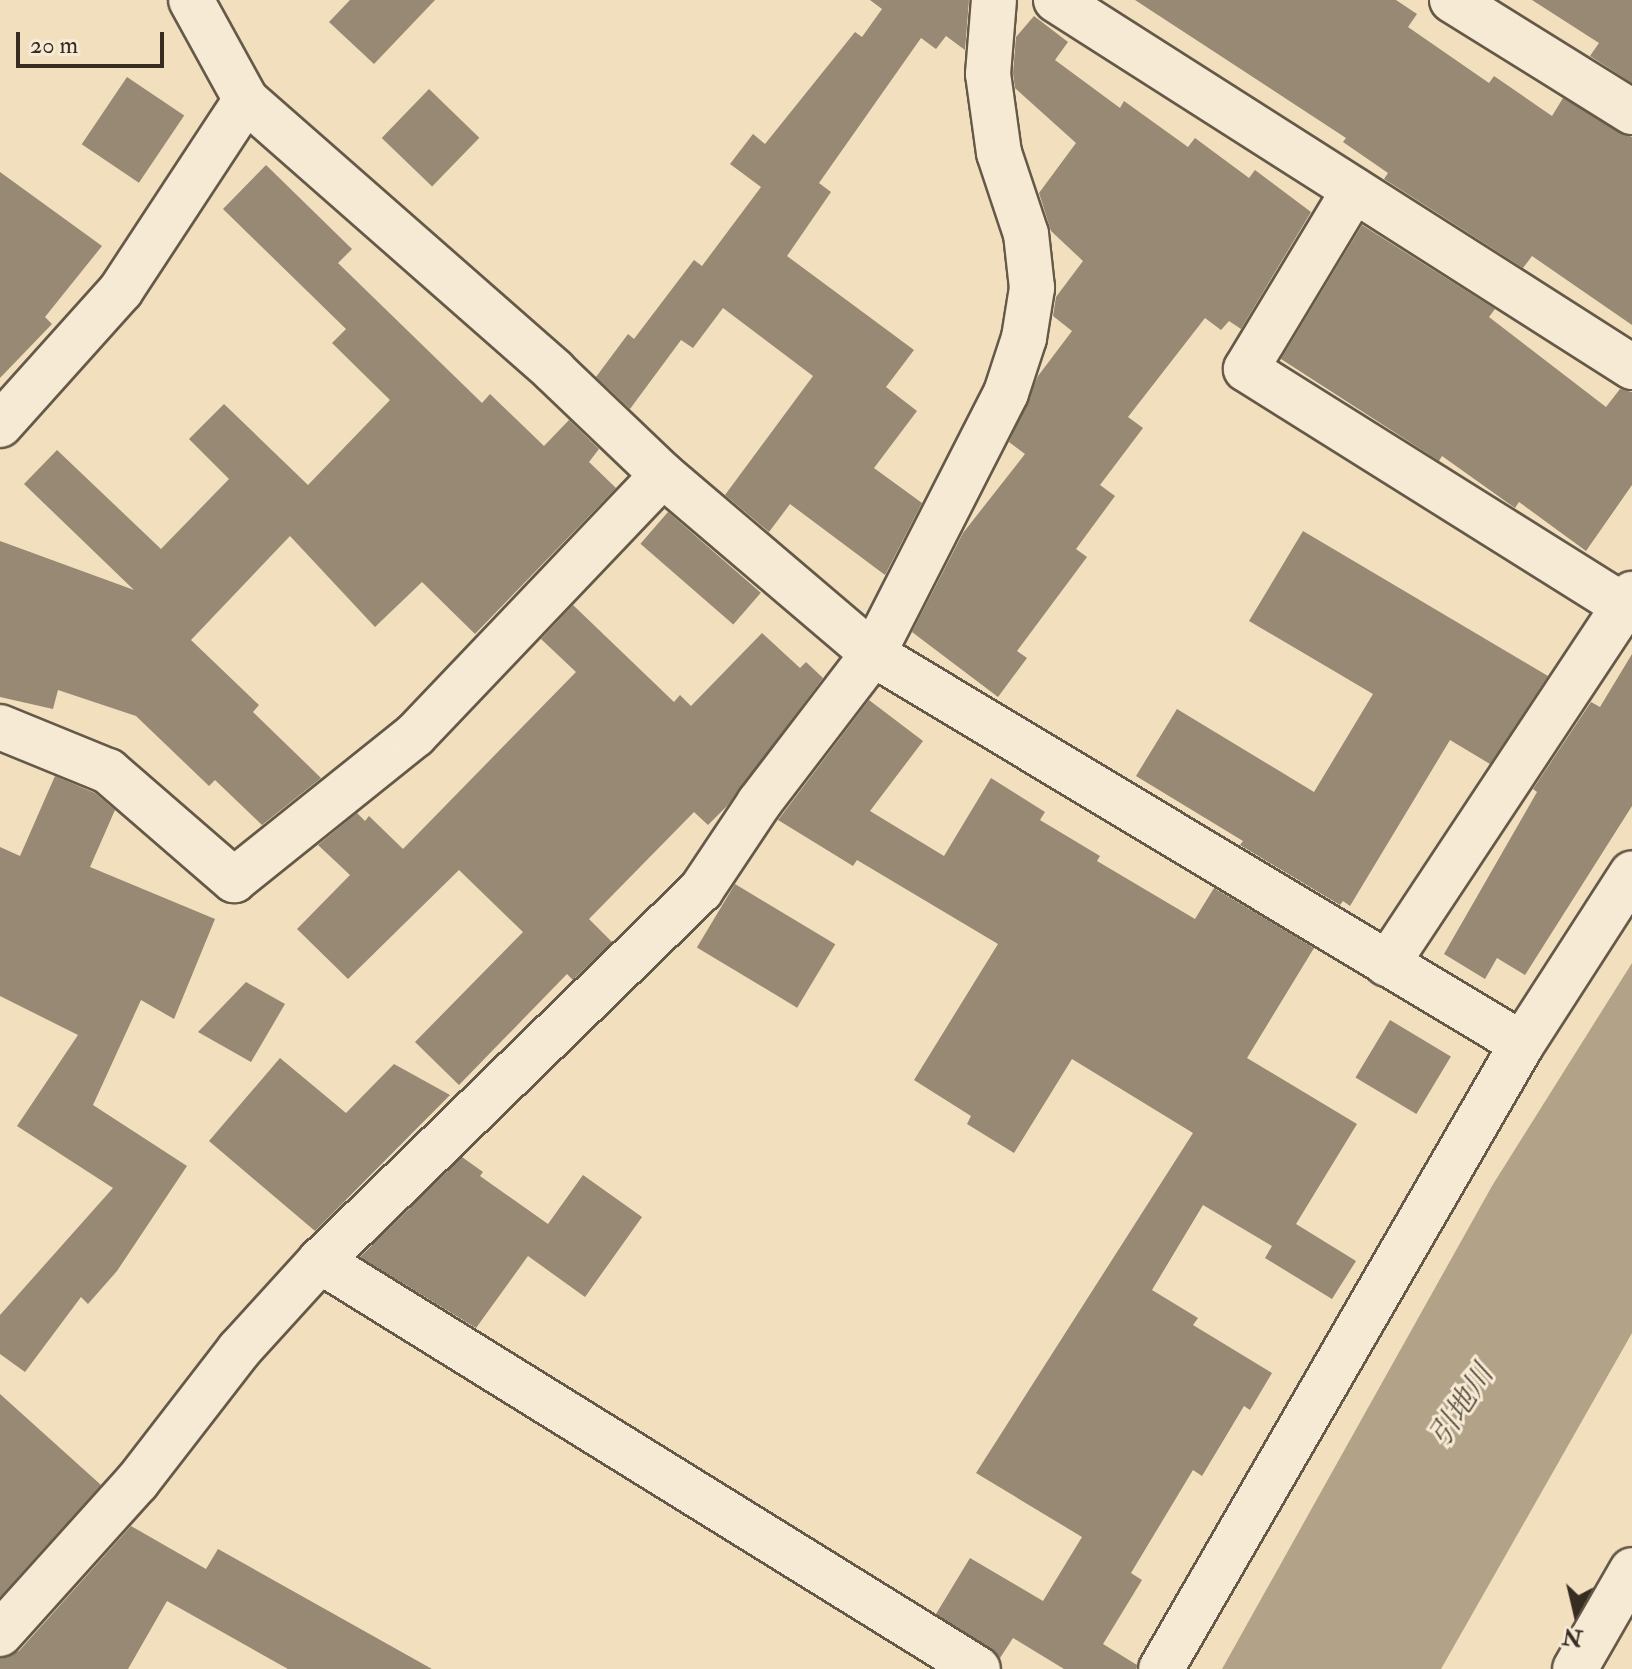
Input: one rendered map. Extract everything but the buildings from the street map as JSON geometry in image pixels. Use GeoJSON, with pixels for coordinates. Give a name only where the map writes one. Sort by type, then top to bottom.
{"type":"FeatureCollection","features":[{"type":"Feature","properties":{"kind":"street"},"geometry":{"type":"LineString","coordinates":[[191,0],[246,100],[554,371],[663,475],[873,654],[1522,1044]]}},
{"type":"Feature","properties":{"kind":"street"},"geometry":{"type":"LineString","coordinates":[[0,1634],[137,1482],[239,1350],[320,1261],[701,890],[759,803],[873,654],[1006,393],[1024,338],[1032,288],[1026,234],[999,153],[990,90],[994,0]]}},
{"type":"Feature","properties":{"kind":"street"},"geometry":{"type":"LineString","coordinates":[[1056,0],[1632,367]]}},
{"type":"Feature","properties":{"kind":"street"},"geometry":{"type":"LineString","coordinates":[[1452,0],[1632,112]]}},
{"type":"Feature","properties":{"kind":"street"},"geometry":{"type":"LineString","coordinates":[[0,425],[121,290],[246,100]]}},
{"type":"Feature","properties":{"kind":"street"},"geometry":{"type":"LineString","coordinates":[[1354,190],[1246,369],[1628,600],[1387,964]]}},
{"type":"Feature","properties":{"kind":"street"},"geometry":{"type":"LineString","coordinates":[[0,727],[108,771],[234,880],[415,735],[663,475]]}},
{"type":"Feature","properties":{"kind":"street"},"geometry":{"type":"LineString","coordinates":[[1161,1669],[1522,1044],[1632,873]]}},
{"type":"Feature","properties":{"kind":"street"},"geometry":{"type":"LineString","coordinates":[[320,1261],[978,1669]]}},
{"type":"Feature","properties":{"kind":"street"},"geometry":{"type":"LineString","coordinates":[[1575,1669],[1632,1570]]}},
{"type":"Feature","properties":{"kind":"water","name":"引地川"},"geometry":{"type":"Polygon","coordinates":[[[1632,963],[1632,1333],[1441,1669],[1222,1669],[1492,1186],[1632,963]]]}}]}
